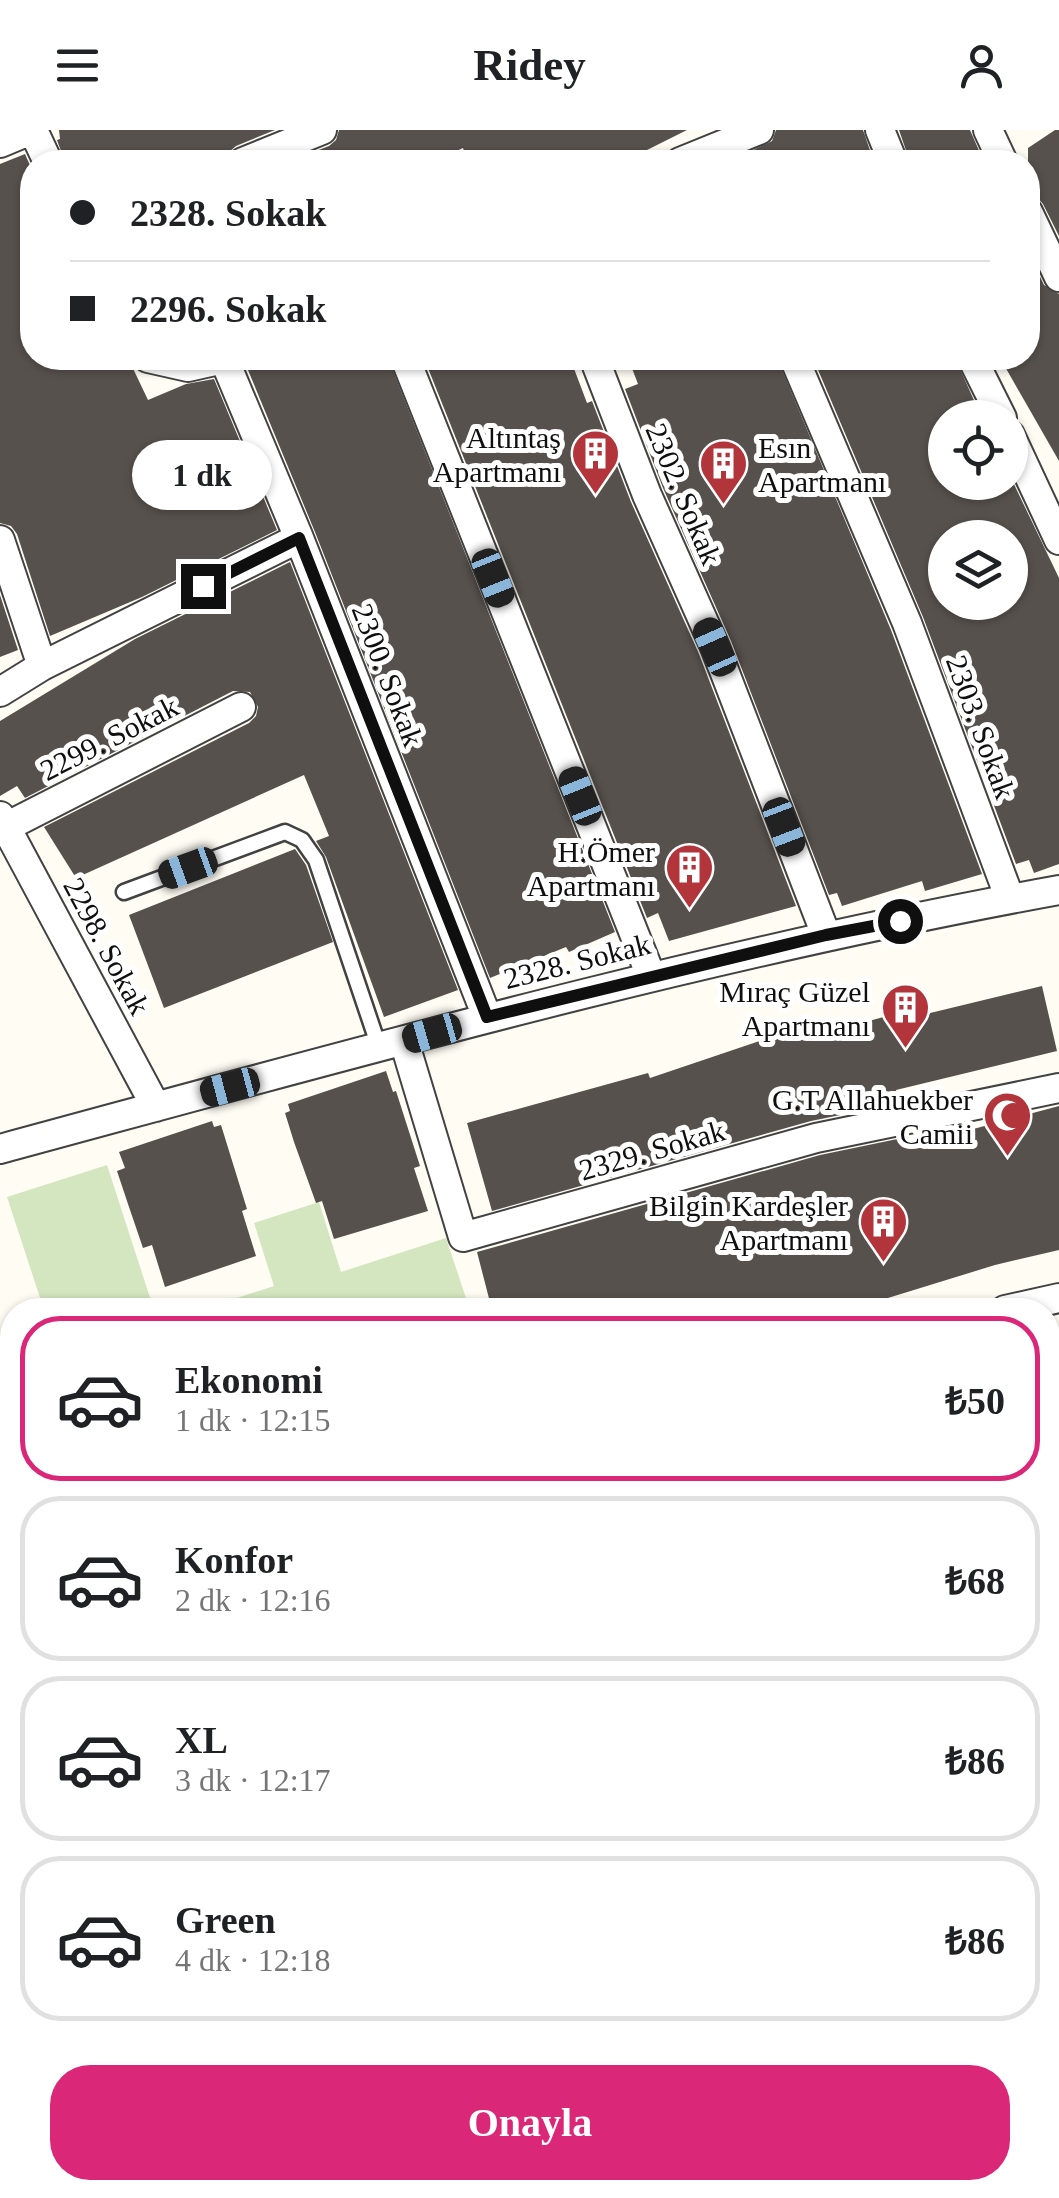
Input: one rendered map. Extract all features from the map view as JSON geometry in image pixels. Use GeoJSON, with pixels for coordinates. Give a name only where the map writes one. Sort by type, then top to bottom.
{"type":"FeatureCollection","features":[{"type":"Feature","properties":{"kind":"street"},"geometry":{"type":"LineString","coordinates":[[0,143],[32,130]]}},
{"type":"Feature","properties":{"kind":"street"},"geometry":{"type":"LineString","coordinates":[[273,150],[322,130]]}},
{"type":"Feature","properties":{"kind":"street"},"geometry":{"type":"LineString","coordinates":[[721,150],[759,130]]}},
{"type":"Feature","properties":{"kind":"street"},"geometry":{"type":"LineString","coordinates":[[1040,237],[1059,277]]}},
{"type":"Feature","properties":{"kind":"street","name":"2300. Sokak"},"geometry":{"type":"LineString","coordinates":[[231,370],[487,1017]]}},
{"type":"Feature","properties":{"kind":"street"},"geometry":{"type":"LineString","coordinates":[[410,370],[651,976]]}},
{"type":"Feature","properties":{"kind":"street","name":"2302. Sokak"},"geometry":{"type":"LineString","coordinates":[[599,370],[647,495],[715,647],[826,935]]}},
{"type":"Feature","properties":{"kind":"street","name":"2303. Sokak"},"geometry":{"type":"LineString","coordinates":[[799,370],[908,623],[1010,899]]}},
{"type":"Feature","properties":{"kind":"street"},"geometry":{"type":"LineString","coordinates":[[978,370],[993,400]]}},
{"type":"Feature","properties":{"kind":"street"},"geometry":{"type":"LineString","coordinates":[[1028,474],[1059,540]]}},
{"type":"Feature","properties":{"kind":"street"},"geometry":{"type":"LineString","coordinates":[[0,692],[42,666],[299,538]]}},
{"type":"Feature","properties":{"kind":"street"},"geometry":{"type":"LineString","coordinates":[[0,540],[42,666]]}},
{"type":"Feature","properties":{"kind":"street","name":"2299. Sokak"},"geometry":{"type":"LineString","coordinates":[[3,821],[241,707]]}},
{"type":"Feature","properties":{"kind":"street","name":"2298. Sokak"},"geometry":{"type":"LineString","coordinates":[[3,821],[156,1107]]}},
{"type":"Feature","properties":{"kind":"street","name":"2328. Sokak"},"geometry":{"type":"LineString","coordinates":[[0,1149],[651,976],[826,935],[1059,890]]}},
{"type":"Feature","properties":{"kind":"street","name":"2329. Sokak"},"geometry":{"type":"LineString","coordinates":[[391,1044],[463,1236],[816,1138],[1059,1088]]}},
{"type":"Feature","properties":{"kind":"lane"},"geometry":{"type":"LineString","coordinates":[[124,892],[284,832],[302,840],[316,860],[391,1044]]}},
{"type":"Feature","properties":{"kind":"green space"},"geometry":{"type":"Polygon","coordinates":[[[107,1165],[150,1298],[40,1298],[7,1197],[107,1165]]]}},
{"type":"Feature","properties":{"kind":"green space"},"geometry":{"type":"Polygon","coordinates":[[[319,1202],[341,1272],[446,1238],[466,1298],[237,1298],[274,1286],[254,1223],[319,1202]]]}},
{"type":"Feature","properties":{"kind":"building"},"geometry":{"type":"Polygon","coordinates":[[[59,130],[275,130],[231,150],[61,150],[57,140],[59,130]]]}},
{"type":"Feature","properties":{"kind":"building"},"geometry":{"type":"Polygon","coordinates":[[[339,130],[687,130],[647,150],[319,150],[336,140],[339,130]]]}},
{"type":"Feature","properties":{"kind":"building"},"geometry":{"type":"Polygon","coordinates":[[[776,130],[863,130],[870,150],[753,150],[772,141],[776,130]]]}},
{"type":"Feature","properties":{"kind":"building"},"geometry":{"type":"Polygon","coordinates":[[[899,130],[970,130],[979,150],[906,150],[899,130]]]}},
{"type":"Feature","properties":{"kind":"building"},"geometry":{"type":"Polygon","coordinates":[[[1059,130],[1059,236],[1040,200],[1040,150],[1028,148],[1059,130]]]}},
{"type":"Feature","properties":{"kind":"building"},"geometry":{"type":"Polygon","coordinates":[[[20,156],[20,370],[134,370],[148,400],[186,384],[214,379],[277,530],[142,597],[50,636],[17,534],[11,526],[0,523],[0,164],[20,156]]]}},
{"type":"Feature","properties":{"kind":"building"},"geometry":{"type":"Polygon","coordinates":[[[1040,277],[1044,285],[1059,294],[1059,461],[1028,407],[1028,400],[1024,400],[1007,370],[1040,370],[1040,277]]]}},
{"type":"Feature","properties":{"kind":"building"},"geometry":{"type":"Polygon","coordinates":[[[248,370],[393,370],[615,932],[490,978],[248,370]]]}},
{"type":"Feature","properties":{"kind":"building"},"geometry":{"type":"Polygon","coordinates":[[[429,370],[575,370],[587,403],[592,401],[631,502],[699,654],[796,906],[669,941],[658,913],[647,918],[429,370]]]}},
{"type":"Feature","properties":{"kind":"building"},"geometry":{"type":"Polygon","coordinates":[[[633,370],[782,370],[891,630],[982,874],[925,891],[922,881],[842,906],[837,893],[829,895],[731,641],[663,488],[625,389],[638,384],[633,370]]]}},
{"type":"Feature","properties":{"kind":"building"},"geometry":{"type":"Polygon","coordinates":[[[818,370],[960,370],[974,400],[928,400],[928,500],[1022,500],[1059,578],[1059,864],[1034,873],[1029,860],[1016,864],[923,617],[818,370]]]}},
{"type":"Feature","properties":{"kind":"building"},"geometry":{"type":"Polygon","coordinates":[[[290,562],[458,990],[384,1017],[326,857],[316,841],[329,836],[304,775],[76,878],[44,827],[249,723],[258,707],[250,692],[233,691],[25,798],[17,786],[0,796],[0,721],[135,639],[290,562]]]}},
{"type":"Feature","properties":{"kind":"building"},"geometry":{"type":"Polygon","coordinates":[[[0,595],[18,650],[0,657],[0,595]]]}},
{"type":"Feature","properties":{"kind":"building"},"geometry":{"type":"Polygon","coordinates":[[[295,849],[306,865],[333,942],[164,1008],[129,915],[295,849]]]}},
{"type":"Feature","properties":{"kind":"building"},"geometry":{"type":"Polygon","coordinates":[[[1042,986],[1057,1051],[896,1090],[899,1103],[811,1121],[492,1211],[467,1123],[648,1073],[650,1078],[792,1030],[795,1041],[891,1015],[893,1022],[1042,986]]]}},
{"type":"Feature","properties":{"kind":"building"},"geometry":{"type":"Polygon","coordinates":[[[386,1071],[420,1166],[414,1168],[428,1211],[334,1239],[322,1201],[316,1203],[285,1113],[290,1111],[288,1104],[386,1071]]]}},
{"type":"Feature","properties":{"kind":"building"},"geometry":{"type":"Polygon","coordinates":[[[1059,1106],[1059,1250],[888,1298],[489,1298],[477,1252],[820,1155],[907,1137],[910,1146],[1059,1106]]]}},
{"type":"Feature","properties":{"kind":"building"},"geometry":{"type":"Polygon","coordinates":[[[212,1121],[214,1127],[221,1125],[247,1209],[242,1211],[256,1256],[165,1287],[152,1245],[143,1248],[128,1204],[117,1171],[125,1168],[119,1152],[212,1121]]]}},
{"type":"Feature","properties":{"kind":"place","name":"Altıntaş Apartmanı"},"geometry":{"type":"Point","coordinates":[596,496]}},
{"type":"Feature","properties":{"kind":"place","name":"Esın Apartmanı"},"geometry":{"type":"Point","coordinates":[723,506]}},
{"type":"Feature","properties":{"kind":"place","name":"H.Ömer Apartmanı"},"geometry":{"type":"Point","coordinates":[690,910]}},
{"type":"Feature","properties":{"kind":"place","name":"Mıraç Güzel Apartmanı"},"geometry":{"type":"Point","coordinates":[905,1050]}},
{"type":"Feature","properties":{"kind":"place","name":"G.T Allahuekber Camii"},"geometry":{"type":"Point","coordinates":[1008,1158]}},
{"type":"Feature","properties":{"kind":"place","name":"Bilgin Kardeşler Apartmanı"},"geometry":{"type":"Point","coordinates":[883,1264]}},
{"type":"Feature","properties":{"kind":"route"},"geometry":{"type":"LineString","coordinates":[[203,586],[299,538],[487,1017],[826,935],[900,921]]}}]}
